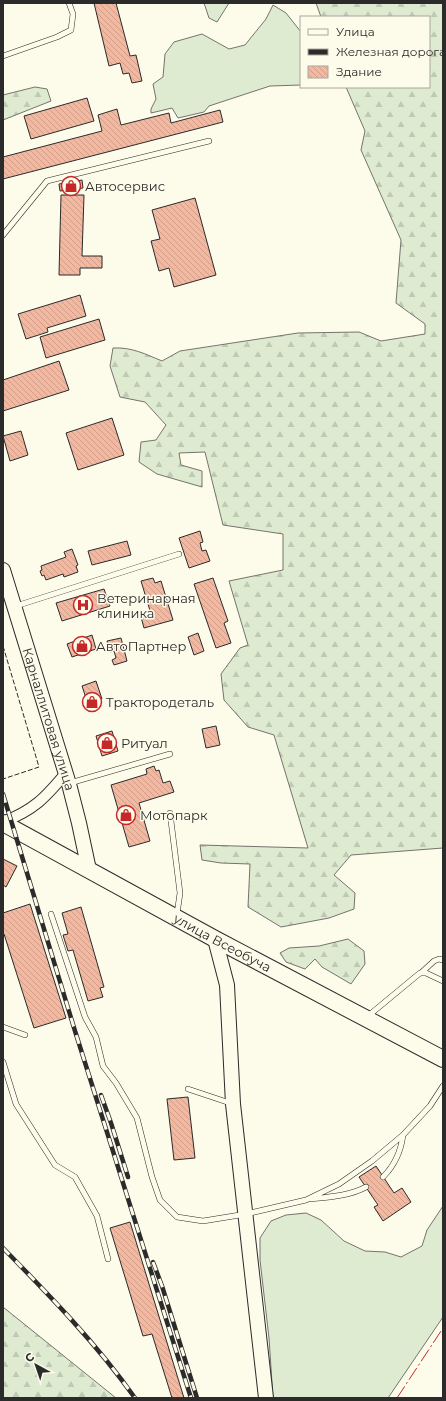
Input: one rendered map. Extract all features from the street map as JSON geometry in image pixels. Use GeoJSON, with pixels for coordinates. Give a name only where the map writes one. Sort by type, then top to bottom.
{"type":"FeatureCollection","features":[{"type":"Feature","properties":{"kind":"main road","name":"Карналлитовая улица"},"geometry":{"type":"LineString","coordinates":[[3,570],[67,778],[79,823],[89,870]]}},
{"type":"Feature","properties":{"kind":"main road","name":"улица Всеобуча"},"geometry":{"type":"LineString","coordinates":[[3,822],[215,939],[443,1059]]}},
{"type":"Feature","properties":{"kind":"main road"},"geometry":{"type":"LineString","coordinates":[[215,939],[227,985],[233,1104],[266,1398]]}},
{"type":"Feature","properties":{"kind":"street"},"geometry":{"type":"LineString","coordinates":[[3,822],[18,816],[40,802],[67,778]]}},
{"type":"Feature","properties":{"kind":"lane"},"geometry":{"type":"LineString","coordinates":[[3,56],[57,38],[71,30],[73,14],[69,3]]}},
{"type":"Feature","properties":{"kind":"lane"},"geometry":{"type":"LineString","coordinates":[[3,235],[47,180],[209,141]]}},
{"type":"Feature","properties":{"kind":"lane"},"geometry":{"type":"LineString","coordinates":[[15,607],[179,554]]}},
{"type":"Feature","properties":{"kind":"lane"},"geometry":{"type":"LineString","coordinates":[[67,778],[170,754]]}},
{"type":"Feature","properties":{"kind":"lane"},"geometry":{"type":"LineString","coordinates":[[170,813],[180,893],[176,917]]}},
{"type":"Feature","properties":{"kind":"lane"},"geometry":{"type":"LineString","coordinates":[[51,914],[85,1017],[96,1037],[103,1066],[116,1083],[137,1118],[152,1177],[160,1200],[177,1217],[203,1221],[246,1214],[306,1200],[344,1195],[366,1187]]}},
{"type":"Feature","properties":{"kind":"lane"},"geometry":{"type":"LineString","coordinates":[[366,1018],[434,961],[439,959],[443,960]]}},
{"type":"Feature","properties":{"kind":"lane"},"geometry":{"type":"LineString","coordinates":[[420,973],[426,973],[443,981]]}},
{"type":"Feature","properties":{"kind":"lane"},"geometry":{"type":"LineString","coordinates":[[3,1027],[25,1035]]}},
{"type":"Feature","properties":{"kind":"lane"},"geometry":{"type":"LineString","coordinates":[[3,1062],[16,1104],[55,1165],[76,1177],[97,1216],[108,1259]]}},
{"type":"Feature","properties":{"kind":"lane"},"geometry":{"type":"LineString","coordinates":[[306,1200],[340,1184],[372,1161],[403,1135],[430,1106],[443,1086]]}},
{"type":"Feature","properties":{"kind":"lane"},"geometry":{"type":"LineString","coordinates":[[188,1089],[233,1104]]}},
{"type":"Feature","properties":{"kind":"lane"},"geometry":{"type":"LineString","coordinates":[[383,1177],[396,1160],[401,1147],[403,1135]]}},
{"type":"Feature","properties":{"kind":"green space"},"geometry":{"type":"Polygon","coordinates":[[[204,3],[229,3],[217,22],[209,18],[204,3]]]}},
{"type":"Feature","properties":{"kind":"green space"},"geometry":{"type":"Polygon","coordinates":[[[316,3],[443,3],[443,848],[351,855],[334,875],[355,893],[354,909],[329,918],[281,927],[248,907],[250,864],[221,863],[202,860],[200,845],[308,848],[274,735],[248,727],[224,700],[221,674],[240,648],[248,645],[229,581],[283,570],[283,534],[223,525],[205,452],[179,453],[181,465],[202,471],[202,487],[157,474],[139,462],[141,442],[156,440],[166,425],[145,402],[120,397],[110,366],[113,348],[132,350],[162,361],[180,351],[298,333],[359,332],[381,341],[425,334],[425,324],[396,303],[401,240],[361,150],[365,131],[346,88],[430,88],[430,16],[321,16],[316,3]]]}},
{"type":"Feature","properties":{"kind":"green space"},"geometry":{"type":"Polygon","coordinates":[[[273,5],[286,13],[300,31],[300,85],[270,86],[209,106],[204,112],[178,118],[172,108],[151,113],[151,109],[156,99],[153,84],[163,77],[165,54],[174,42],[202,34],[229,49],[245,45],[266,19],[273,5]]]}},
{"type":"Feature","properties":{"kind":"green space"},"geometry":{"type":"Polygon","coordinates":[[[35,87],[47,89],[51,101],[3,120],[3,95],[35,87]]]}},
{"type":"Feature","properties":{"kind":"green space"},"geometry":{"type":"Polygon","coordinates":[[[348,939],[364,951],[365,964],[351,984],[322,967],[315,959],[305,969],[286,962],[280,953],[289,948],[319,946],[348,939]]]}},
{"type":"Feature","properties":{"kind":"green space"},"geometry":{"type":"Polygon","coordinates":[[[443,1206],[443,1317],[388,1398],[273,1398],[269,1338],[260,1260],[260,1238],[271,1221],[286,1215],[306,1213],[321,1220],[344,1241],[365,1251],[385,1252],[401,1257],[422,1246],[427,1230],[443,1206]]]}},
{"type":"Feature","properties":{"kind":"green space"},"geometry":{"type":"Polygon","coordinates":[[[3,1307],[116,1398],[3,1398],[3,1307]]]}},
{"type":"Feature","properties":{"kind":"building"},"geometry":{"type":"Polygon","coordinates":[[[94,3],[116,3],[130,56],[136,55],[142,81],[132,83],[129,73],[123,74],[120,63],[109,66],[94,3]]]}},
{"type":"Feature","properties":{"kind":"building"},"geometry":{"type":"Polygon","coordinates":[[[87,98],[94,121],[31,139],[24,116],[87,98]]]}},
{"type":"Feature","properties":{"kind":"building"},"geometry":{"type":"Polygon","coordinates":[[[117,109],[121,125],[169,113],[171,123],[220,110],[223,122],[3,179],[3,157],[102,131],[98,115],[117,109]]]}},
{"type":"Feature","properties":{"kind":"building","name":"Автосервис"},"geometry":{"type":"Polygon","coordinates":[[[82,180],[83,188],[60,191],[59,184],[82,180]]]}},
{"type":"Feature","properties":{"kind":"building"},"geometry":{"type":"Polygon","coordinates":[[[61,195],[84,195],[82,256],[102,256],[102,268],[80,268],[80,275],[59,275],[61,195]]]}},
{"type":"Feature","properties":{"kind":"building"},"geometry":{"type":"Polygon","coordinates":[[[195,198],[216,275],[174,287],[169,268],[159,271],[151,241],[160,239],[152,210],[195,198]]]}},
{"type":"Feature","properties":{"kind":"building"},"geometry":{"type":"Polygon","coordinates":[[[80,295],[86,316],[47,328],[48,332],[26,339],[18,314],[80,295]]]}},
{"type":"Feature","properties":{"kind":"building"},"geometry":{"type":"Polygon","coordinates":[[[99,319],[105,340],[46,358],[40,337],[99,319]]]}},
{"type":"Feature","properties":{"kind":"building"},"geometry":{"type":"Polygon","coordinates":[[[59,361],[69,390],[3,411],[3,380],[59,361]]]}},
{"type":"Feature","properties":{"kind":"building"},"geometry":{"type":"Polygon","coordinates":[[[112,418],[124,455],[78,470],[66,433],[112,418]]]}},
{"type":"Feature","properties":{"kind":"building"},"geometry":{"type":"Polygon","coordinates":[[[21,431],[28,455],[10,461],[3,436],[21,431]]]}},
{"type":"Feature","properties":{"kind":"building"},"geometry":{"type":"Polygon","coordinates":[[[200,531],[203,542],[200,543],[202,551],[206,550],[210,561],[189,568],[179,538],[200,531]]]}},
{"type":"Feature","properties":{"kind":"building"},"geometry":{"type":"Polygon","coordinates":[[[127,541],[131,555],[92,565],[88,551],[127,541]]]}},
{"type":"Feature","properties":{"kind":"building"},"geometry":{"type":"Polygon","coordinates":[[[72,549],[78,565],[76,566],[78,572],[64,577],[63,574],[46,580],[40,571],[42,570],[41,566],[66,557],[64,552],[72,549]]]}},
{"type":"Feature","properties":{"kind":"building"},"geometry":{"type":"Polygon","coordinates":[[[153,578],[155,583],[161,581],[173,620],[144,628],[141,617],[151,614],[141,581],[153,578]]]}},
{"type":"Feature","properties":{"kind":"building"},"geometry":{"type":"Polygon","coordinates":[[[213,578],[228,621],[224,623],[231,643],[216,648],[194,584],[213,578]]]}},
{"type":"Feature","properties":{"kind":"building","name":"Ветеринарная клиника"},"geometry":{"type":"Polygon","coordinates":[[[104,589],[110,606],[62,621],[56,603],[104,589]]]}},
{"type":"Feature","properties":{"kind":"building"},"geometry":{"type":"Polygon","coordinates":[[[198,633],[204,651],[194,655],[188,637],[198,633]]]}},
{"type":"Feature","properties":{"kind":"building","name":"АвтоПартнер"},"geometry":{"type":"Polygon","coordinates":[[[92,635],[96,649],[72,657],[67,644],[92,635]]]}},
{"type":"Feature","properties":{"kind":"building"},"geometry":{"type":"Polygon","coordinates":[[[121,638],[127,661],[114,665],[112,660],[116,658],[114,651],[110,652],[107,641],[121,638]]]}},
{"type":"Feature","properties":{"kind":"building"},"geometry":{"type":"Polygon","coordinates":[[[96,681],[102,699],[88,704],[82,686],[96,681]]]}},
{"type":"Feature","properties":{"kind":"building"},"geometry":{"type":"Polygon","coordinates":[[[216,726],[220,745],[206,748],[202,729],[216,726]]]}},
{"type":"Feature","properties":{"kind":"building","name":"Ритуал"},"geometry":{"type":"Polygon","coordinates":[[[112,731],[118,751],[102,756],[96,736],[112,731]]]}},
{"type":"Feature","properties":{"kind":"building"},"geometry":{"type":"Polygon","coordinates":[[[154,766],[156,771],[159,770],[163,783],[170,781],[174,792],[139,803],[150,841],[129,847],[111,785],[147,774],[146,769],[154,766]]]}},
{"type":"Feature","properties":{"kind":"building"},"geometry":{"type":"Polygon","coordinates":[[[3,859],[17,866],[6,887],[3,885],[3,859]]]}},
{"type":"Feature","properties":{"kind":"building"},"geometry":{"type":"Polygon","coordinates":[[[30,904],[66,1018],[34,1028],[3,934],[3,913],[30,904]]]}},
{"type":"Feature","properties":{"kind":"building"},"geometry":{"type":"Polygon","coordinates":[[[81,907],[104,987],[100,988],[103,997],[88,1001],[73,950],[68,951],[63,935],[68,934],[62,913],[81,907]]]}},
{"type":"Feature","properties":{"kind":"building"},"geometry":{"type":"Polygon","coordinates":[[[188,1097],[195,1158],[174,1160],[167,1099],[188,1097]]]}},
{"type":"Feature","properties":{"kind":"building"},"geometry":{"type":"Polygon","coordinates":[[[376,1166],[394,1193],[402,1188],[411,1202],[383,1221],[374,1207],[378,1205],[359,1177],[376,1166]]]}},
{"type":"Feature","properties":{"kind":"building"},"geometry":{"type":"Polygon","coordinates":[[[130,1222],[184,1398],[172,1398],[152,1334],[143,1336],[110,1228],[130,1222]]]}},
{"type":"Feature","properties":{"kind":"railway"},"geometry":{"type":"LineString","coordinates":[[3,794],[75,1031],[191,1398]]}},
{"type":"Feature","properties":{"kind":"railway"},"geometry":{"type":"LineString","coordinates":[[101,1095],[128,1177]]}},
{"type":"Feature","properties":{"kind":"railway"},"geometry":{"type":"LineString","coordinates":[[3,1248],[55,1302],[105,1358],[135,1398]]}},
{"type":"Feature","properties":{"kind":"railway"},"geometry":{"type":"LineString","coordinates":[[153,1262],[197,1398]]}},
{"type":"Feature","properties":{"kind":"fence"},"geometry":{"type":"LineString","coordinates":[[3,646],[39,767],[3,779]]}},
{"type":"Feature","properties":{"kind":"power"},"geometry":{"type":"LineString","coordinates":[[397,1398],[443,1328]]}},
{"type":"Feature","properties":{"kind":"place","name":"Автосервис"},"geometry":{"type":"Point","coordinates":[71,186]}},
{"type":"Feature","properties":{"kind":"place","name":"Ветеринарная клиника"},"geometry":{"type":"Point","coordinates":[83,605]}},
{"type":"Feature","properties":{"kind":"place","name":"АвтоПартнер"},"geometry":{"type":"Point","coordinates":[82,646]}},
{"type":"Feature","properties":{"kind":"place","name":"Трактородеталь"},"geometry":{"type":"Point","coordinates":[92,702]}},
{"type":"Feature","properties":{"kind":"place","name":"Ритуал"},"geometry":{"type":"Point","coordinates":[107,743]}},
{"type":"Feature","properties":{"kind":"place","name":"Мотопарк"},"geometry":{"type":"Point","coordinates":[126,815]}}]}
